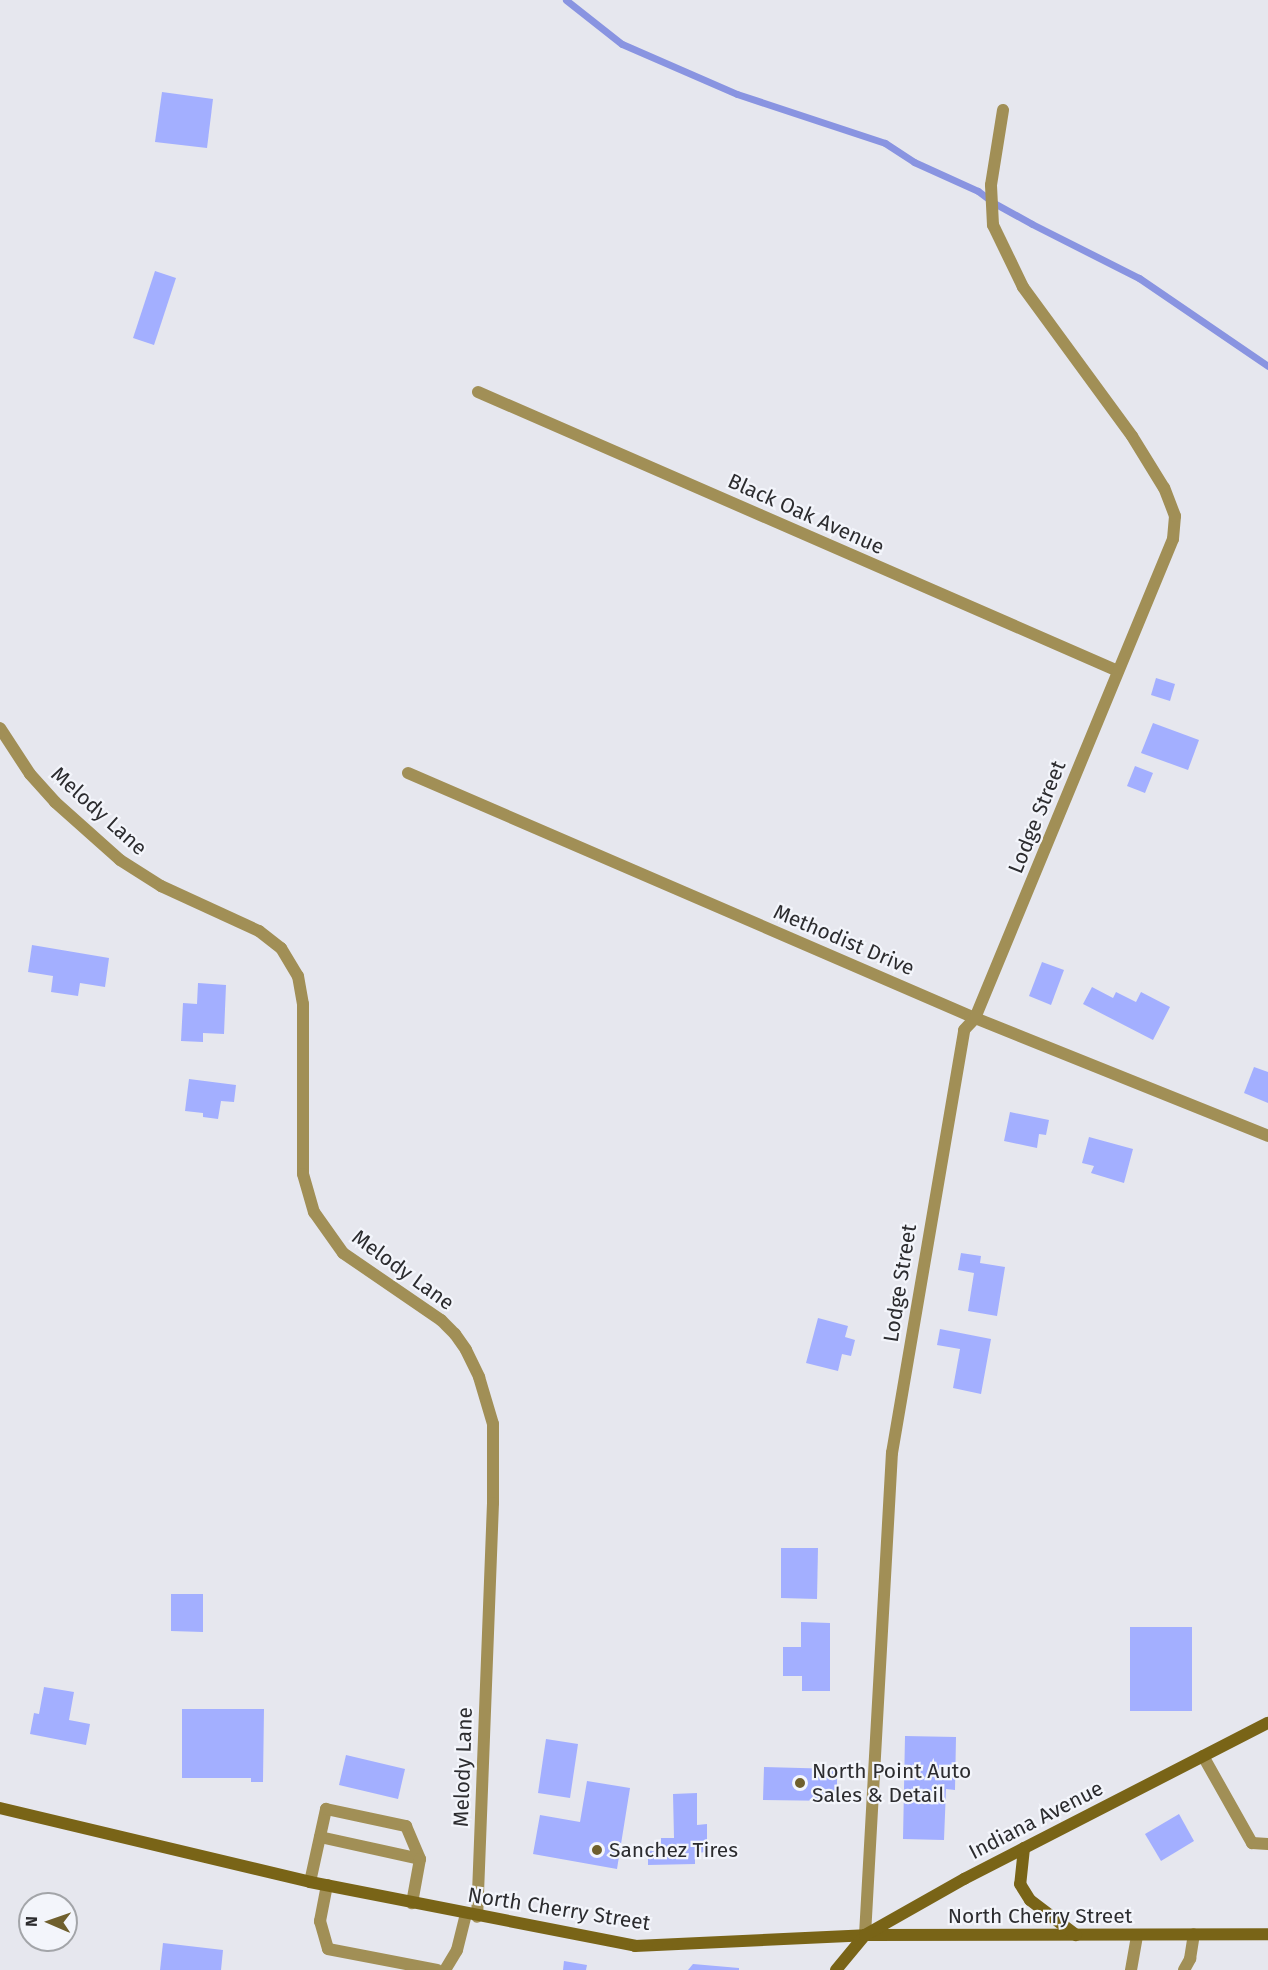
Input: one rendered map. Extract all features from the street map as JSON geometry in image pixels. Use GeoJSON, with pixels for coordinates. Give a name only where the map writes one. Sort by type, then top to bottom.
{"type":"FeatureCollection","features":[{"type":"Feature","properties":{"kind":"main road","name":"Indiana Avenue"},"geometry":{"type":"LineString","coordinates":[[836,1970],[865,1935],[964,1878],[1268,1723]]}},
{"type":"Feature","properties":{"kind":"main road","name":"North Cherry Street"},"geometry":{"type":"LineString","coordinates":[[0,1808],[327,1886],[471,1916],[635,1946],[865,1935],[1268,1934]]}},
{"type":"Feature","properties":{"kind":"main road"},"geometry":{"type":"LineString","coordinates":[[1024,1848],[1020,1884],[1030,1900],[1076,1935]]}},
{"type":"Feature","properties":{"kind":"street","name":"Lodge Street"},"geometry":{"type":"LineString","coordinates":[[865,1935],[892,1453],[964,1030],[975,1018],[1173,539],[1175,516],[1164,488],[1132,436],[1023,287],[993,225],[991,185],[1003,110]]}},
{"type":"Feature","properties":{"kind":"street","name":"Black Oak Avenue"},"geometry":{"type":"LineString","coordinates":[[478,392],[1118,671]]}},
{"type":"Feature","properties":{"kind":"street","name":"Melody Lane"},"geometry":{"type":"LineString","coordinates":[[0,728],[30,774],[55,802],[120,860],[161,886],[260,931],[281,948],[298,976],[303,1004],[303,1174],[314,1212],[343,1253],[441,1320],[466,1350],[478,1377],[493,1424],[493,1503],[471,1916],[457,1950],[445,1970]]}},
{"type":"Feature","properties":{"kind":"street","name":"Methodist Drive"},"geometry":{"type":"LineString","coordinates":[[408,772],[975,1018],[1268,1136]]}},
{"type":"Feature","properties":{"kind":"street"},"geometry":{"type":"LineString","coordinates":[[1203,1756],[1252,1843],[1268,1844]]}},
{"type":"Feature","properties":{"kind":"street"},"geometry":{"type":"LineString","coordinates":[[310,1882],[326,1809],[406,1826],[420,1859],[412,1903]]}},
{"type":"Feature","properties":{"kind":"street"},"geometry":{"type":"LineString","coordinates":[[320,1837],[420,1859]]}},
{"type":"Feature","properties":{"kind":"street"},"geometry":{"type":"LineString","coordinates":[[327,1886],[320,1921],[328,1949],[437,1970]]}},
{"type":"Feature","properties":{"kind":"street"},"geometry":{"type":"LineString","coordinates":[[1184,1970],[1190,1959],[1194,1934]]}},
{"type":"Feature","properties":{"kind":"street"},"geometry":{"type":"LineString","coordinates":[[1131,1970],[1137,1936]]}},
{"type":"Feature","properties":{"kind":"building"},"geometry":{"type":"Polygon","coordinates":[[[162,92],[213,99],[207,148],[155,142],[162,92]]]}},
{"type":"Feature","properties":{"kind":"building"},"geometry":{"type":"Polygon","coordinates":[[[155,271],[176,278],[154,345],[133,338],[155,271]]]}},
{"type":"Feature","properties":{"kind":"building"},"geometry":{"type":"Polygon","coordinates":[[[1156,678],[1175,684],[1170,701],[1151,695],[1156,678]]]}},
{"type":"Feature","properties":{"kind":"building"},"geometry":{"type":"Polygon","coordinates":[[[1153,723],[1199,740],[1188,770],[1141,753],[1153,723]]]}},
{"type":"Feature","properties":{"kind":"building"},"geometry":{"type":"Polygon","coordinates":[[[1135,766],[1153,773],[1145,793],[1127,786],[1135,766]]]}},
{"type":"Feature","properties":{"kind":"building"},"geometry":{"type":"Polygon","coordinates":[[[32,945],[109,958],[105,987],[80,983],[78,996],[51,992],[53,976],[28,972],[32,945]]]}},
{"type":"Feature","properties":{"kind":"building"},"geometry":{"type":"Polygon","coordinates":[[[1042,962],[1064,970],[1051,1005],[1029,996],[1042,962]]]}},
{"type":"Feature","properties":{"kind":"building"},"geometry":{"type":"Polygon","coordinates":[[[198,983],[226,985],[224,1034],[203,1033],[203,1042],[181,1041],[183,1003],[197,1004],[198,983]]]}},
{"type":"Feature","properties":{"kind":"building"},"geometry":{"type":"Polygon","coordinates":[[[1092,987],[1113,998],[1116,992],[1136,1002],[1141,992],[1170,1007],[1153,1040],[1083,1004],[1092,987]]]}},
{"type":"Feature","properties":{"kind":"building"},"geometry":{"type":"Polygon","coordinates":[[[1254,1067],[1268,1072],[1268,1103],[1244,1093],[1254,1067]]]}},
{"type":"Feature","properties":{"kind":"building"},"geometry":{"type":"Polygon","coordinates":[[[189,1079],[236,1085],[234,1102],[221,1101],[218,1119],[203,1117],[203,1113],[185,1111],[189,1079]]]}},
{"type":"Feature","properties":{"kind":"building"},"geometry":{"type":"Polygon","coordinates":[[[1010,1112],[1049,1120],[1046,1135],[1039,1134],[1037,1148],[1004,1141],[1010,1112]]]}},
{"type":"Feature","properties":{"kind":"building"},"geometry":{"type":"Polygon","coordinates":[[[1089,1137],[1133,1149],[1124,1183],[1091,1173],[1094,1166],[1082,1163],[1089,1137]]]}},
{"type":"Feature","properties":{"kind":"building"},"geometry":{"type":"Polygon","coordinates":[[[961,1253],[981,1256],[980,1263],[1005,1267],[997,1316],[968,1311],[974,1273],[958,1270],[961,1253]]]}},
{"type":"Feature","properties":{"kind":"building"},"geometry":{"type":"Polygon","coordinates":[[[818,1318],[848,1326],[845,1337],[855,1340],[851,1356],[842,1354],[838,1371],[806,1363],[818,1318]]]}},
{"type":"Feature","properties":{"kind":"building"},"geometry":{"type":"Polygon","coordinates":[[[940,1329],[991,1339],[981,1394],[953,1388],[960,1349],[937,1345],[940,1329]]]}},
{"type":"Feature","properties":{"kind":"building"},"geometry":{"type":"Polygon","coordinates":[[[781,1548],[818,1548],[817,1599],[781,1598],[781,1548]]]}},
{"type":"Feature","properties":{"kind":"building"},"geometry":{"type":"Polygon","coordinates":[[[171,1594],[203,1594],[203,1632],[171,1631],[171,1594]]]}},
{"type":"Feature","properties":{"kind":"building"},"geometry":{"type":"Polygon","coordinates":[[[801,1622],[830,1623],[830,1691],[802,1691],[802,1676],[783,1676],[783,1647],[801,1647],[801,1622]]]}},
{"type":"Feature","properties":{"kind":"building"},"geometry":{"type":"Polygon","coordinates":[[[1130,1627],[1192,1627],[1192,1711],[1130,1711],[1130,1627]]]}},
{"type":"Feature","properties":{"kind":"building"},"geometry":{"type":"Polygon","coordinates":[[[44,1687],[74,1692],[69,1720],[90,1724],[86,1745],[30,1734],[34,1713],[39,1714],[44,1687]]]}},
{"type":"Feature","properties":{"kind":"building"},"geometry":{"type":"Polygon","coordinates":[[[182,1709],[264,1709],[263,1782],[251,1782],[251,1778],[182,1778],[182,1709]]]}},
{"type":"Feature","properties":{"kind":"building"},"geometry":{"type":"Polygon","coordinates":[[[905,1736],[956,1737],[955,1790],[946,1789],[944,1840],[903,1839],[905,1736]]]}},
{"type":"Feature","properties":{"kind":"building"},"geometry":{"type":"Polygon","coordinates":[[[546,1739],[578,1744],[570,1798],[538,1793],[546,1739]]]}},
{"type":"Feature","properties":{"kind":"building"},"geometry":{"type":"Polygon","coordinates":[[[346,1755],[405,1769],[398,1799],[339,1785],[346,1755]]]}},
{"type":"Feature","properties":{"kind":"building"},"geometry":{"type":"Polygon","coordinates":[[[764,1767],[837,1769],[837,1801],[763,1800],[764,1767]]]}},
{"type":"Feature","properties":{"kind":"building"},"geometry":{"type":"Polygon","coordinates":[[[587,1781],[630,1788],[617,1869],[533,1854],[540,1815],[580,1822],[587,1781]]]}},
{"type":"Feature","properties":{"kind":"building"},"geometry":{"type":"Polygon","coordinates":[[[697,1793],[697,1825],[707,1824],[707,1852],[695,1853],[695,1864],[648,1865],[648,1851],[661,1850],[661,1838],[674,1838],[673,1794],[697,1793]]]}},
{"type":"Feature","properties":{"kind":"building"},"geometry":{"type":"Polygon","coordinates":[[[1179,1814],[1194,1841],[1161,1861],[1145,1834],[1179,1814]]]}},
{"type":"Feature","properties":{"kind":"building"},"geometry":{"type":"Polygon","coordinates":[[[163,1943],[223,1950],[221,1970],[160,1970],[163,1943]]]}},
{"type":"Feature","properties":{"kind":"building"},"geometry":{"type":"Polygon","coordinates":[[[564,1961],[587,1965],[586,1970],[563,1970],[564,1961]]]}},
{"type":"Feature","properties":{"kind":"building"},"geometry":{"type":"Polygon","coordinates":[[[693,1964],[739,1968],[739,1970],[688,1970],[693,1964]]]}},
{"type":"Feature","properties":{"kind":"waterway"},"geometry":{"type":"LineString","coordinates":[[566,0],[622,44],[737,94],[885,143],[914,162],[978,191],[994,203],[1032,224],[1139,278],[1268,366]]}},
{"type":"Feature","properties":{"kind":"place","name":"North Point Auto Sales & Detail"},"geometry":{"type":"Point","coordinates":[800,1783]}},
{"type":"Feature","properties":{"kind":"place","name":"Sanchez Tires"},"geometry":{"type":"Point","coordinates":[597,1850]}}]}
